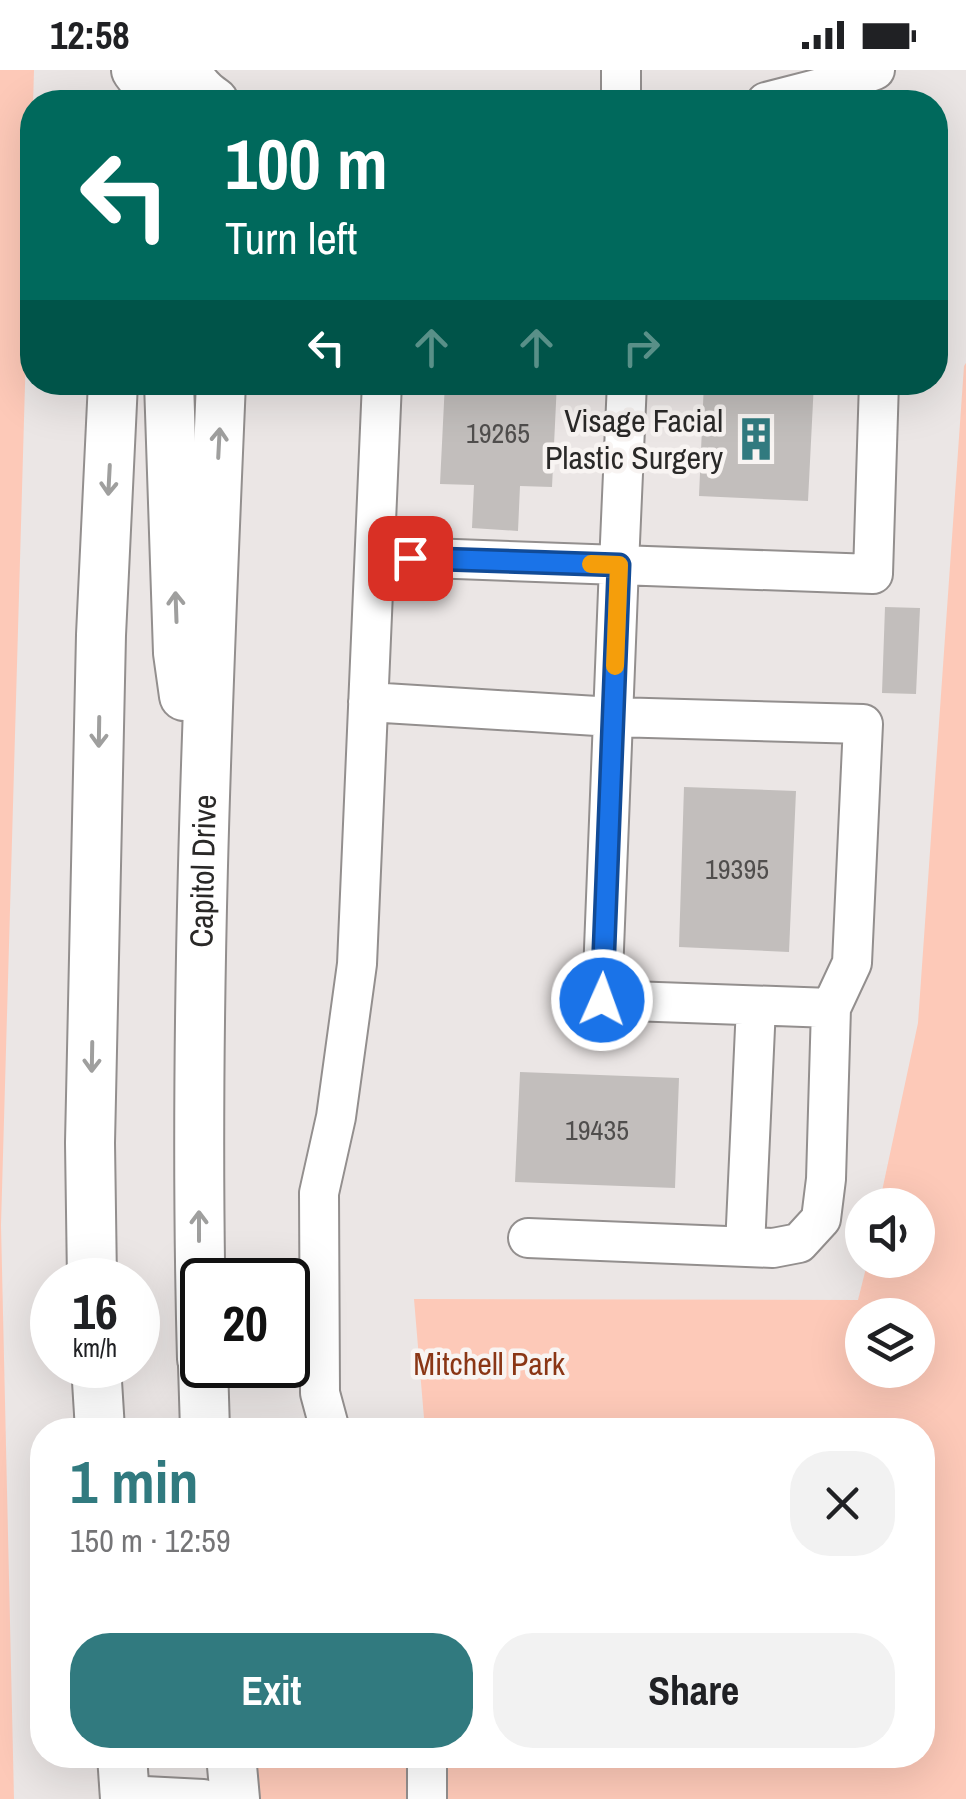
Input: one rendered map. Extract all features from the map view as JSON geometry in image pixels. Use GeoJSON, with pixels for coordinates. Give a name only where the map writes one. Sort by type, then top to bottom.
{"type":"FeatureCollection","features":[{"type":"Feature","properties":{"kind":"main road"},"geometry":{"type":"LineString","coordinates":[[133,70],[150,90]]}},
{"type":"Feature","properties":{"kind":"main road"},"geometry":{"type":"LineString","coordinates":[[92,1258],[90,1123],[101,635],[113,395]]}},
{"type":"Feature","properties":{"kind":"main road"},"geometry":{"type":"LineString","coordinates":[[168,395],[178,653],[204,842]]}},
{"type":"Feature","properties":{"kind":"main road","name":"Capitol Drive"},"geometry":{"type":"LineString","coordinates":[[201,1258],[198,1052],[221,395]]}},
{"type":"Feature","properties":{"kind":"main road"},"geometry":{"type":"LineString","coordinates":[[97,1388],[99,1418]]}},
{"type":"Feature","properties":{"kind":"main road","name":"Capitol Drive"},"geometry":{"type":"LineString","coordinates":[[203,1388],[204,1418]]}},
{"type":"Feature","properties":{"kind":"main road"},"geometry":{"type":"LineString","coordinates":[[232,1768],[236,1799]]}},
{"type":"Feature","properties":{"kind":"street"},"geometry":{"type":"LineString","coordinates":[[146,70],[183,90]]}},
{"type":"Feature","properties":{"kind":"street"},"geometry":{"type":"LineString","coordinates":[[813,90],[874,70]]}},
{"type":"Feature","properties":{"kind":"street"},"geometry":{"type":"LineString","coordinates":[[327,1418],[320,1392],[319,1193],[336,1117],[358,964],[381,395]]}},
{"type":"Feature","properties":{"kind":"street"},"geometry":{"type":"LineString","coordinates":[[626,395],[602,1000],[831,1008]]}},
{"type":"Feature","properties":{"kind":"street"},"geometry":{"type":"LineString","coordinates":[[374,556],[872,574],[879,395]]}},
{"type":"Feature","properties":{"kind":"street"},"geometry":{"type":"LineString","coordinates":[[368,702],[613,717],[863,724],[852,962],[831,1008],[822,1219],[799,1243],[773,1248],[528,1238]]}},
{"type":"Feature","properties":{"kind":"street"},"geometry":{"type":"LineString","coordinates":[[745,1247],[756,1006]]}},
{"type":"Feature","properties":{"kind":"street"},"geometry":{"type":"LineString","coordinates":[[427,1768],[427,1799]]}},
{"type":"Feature","properties":{"kind":"street"},"geometry":{"type":"LineString","coordinates":[[124,1783],[204,1799]]}},
{"type":"Feature","properties":{"kind":"green space"},"geometry":{"type":"Polygon","coordinates":[[[0,70],[34,70],[33,90],[20,90],[20,395],[25,395],[1,1225],[14,1799],[0,1799],[0,70]]]}},
{"type":"Feature","properties":{"kind":"green space","name":"Mitchell Park"},"geometry":{"type":"Polygon","coordinates":[[[966,363],[966,1799],[259,1799],[255,1768],[935,1768],[935,1418],[424,1418],[414,1299],[845,1300],[845,1388],[935,1388],[935,1298],[858,1298],[864,1278],[935,1278],[935,1188],[883,1188],[918,1023],[966,363]]]}},
{"type":"Feature","properties":{"kind":"building"},"geometry":{"type":"Polygon","coordinates":[[[444,395],[556,395],[552,487],[520,486],[518,531],[472,528],[474,485],[440,484],[444,395]]]}},
{"type":"Feature","properties":{"kind":"building","name":"Visage Facial Plastic Surgery"},"geometry":{"type":"Polygon","coordinates":[[[703,395],[813,395],[808,501],[699,496],[703,395]]]}},
{"type":"Feature","properties":{"kind":"building"},"geometry":{"type":"Polygon","coordinates":[[[885,607],[920,608],[916,694],[882,693],[885,607]]]}},
{"type":"Feature","properties":{"kind":"building"},"geometry":{"type":"Polygon","coordinates":[[[684,787],[796,791],[789,952],[679,947],[684,787]]]}},
{"type":"Feature","properties":{"kind":"building"},"geometry":{"type":"Polygon","coordinates":[[[520,1072],[679,1078],[675,1188],[515,1182],[520,1072]]]}},
{"type":"Feature","properties":{"kind":"slow traffic"},"geometry":{"type":"LineString","coordinates":[[591,564],[619,565],[615,666]]}},
{"type":"Feature","properties":{"kind":"place","name":"Visage Facial Plastic Surgery"},"geometry":{"type":"Point","coordinates":[756,439]}},
{"type":"Feature","properties":{"kind":"route"},"geometry":{"type":"LineString","coordinates":[[410,558],[619,565],[602,1000]]}}]}
